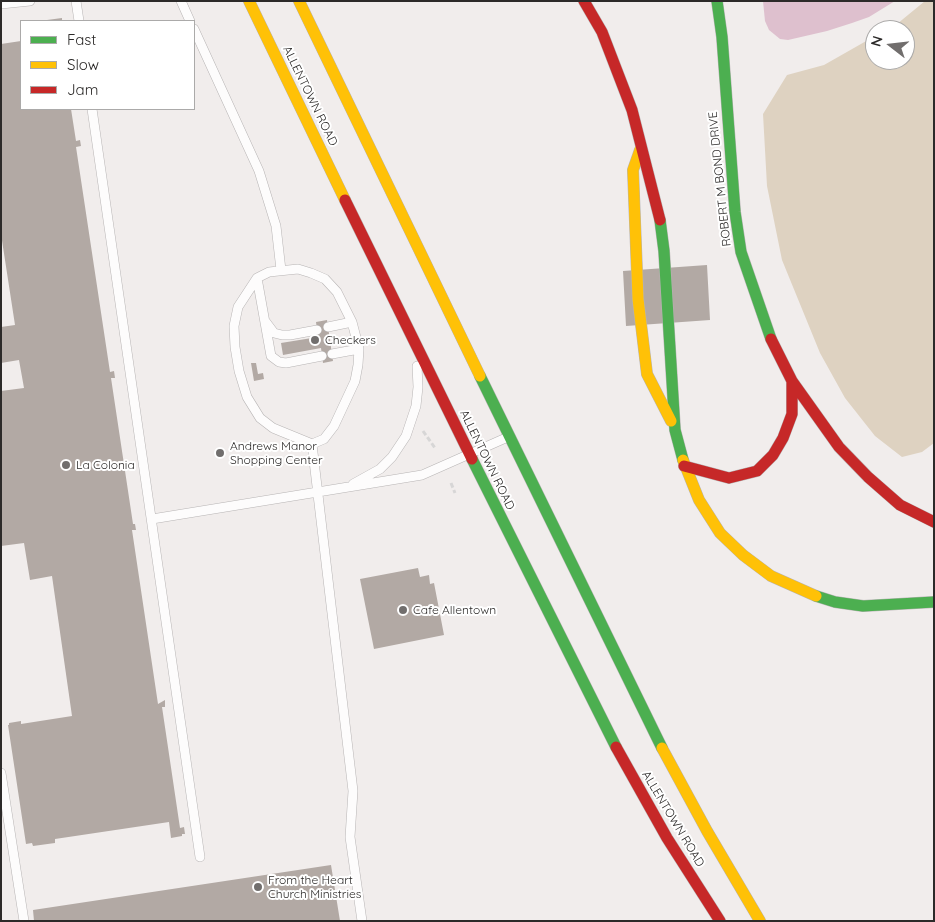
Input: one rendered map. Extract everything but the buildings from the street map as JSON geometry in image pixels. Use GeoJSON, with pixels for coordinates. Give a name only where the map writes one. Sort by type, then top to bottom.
{"type":"FeatureCollection","features":[{"type":"Feature","properties":{"kind":"street","name":"ALLENTOWN ROAD"},"geometry":{"type":"LineString","coordinates":[[249,1],[416,346],[611,739],[667,838],[720,921]]}},
{"type":"Feature","properties":{"kind":"street","name":"ALLENTOWN ROAD"},"geometry":{"type":"LineString","coordinates":[[299,1],[649,724],[707,831],[760,921]]}},
{"type":"Feature","properties":{"kind":"street"},"geometry":{"type":"LineString","coordinates":[[584,1],[602,32],[632,110],[659,211],[663,243],[675,430]]}},
{"type":"Feature","properties":{"kind":"street","name":"ROBERT M BOND DRIVE"},"geometry":{"type":"LineString","coordinates":[[717,1],[722,37],[735,212],[750,284],[767,330],[792,381],[839,447],[868,477],[900,505],[934,522]]}},
{"type":"Feature","properties":{"kind":"street"},"geometry":{"type":"LineString","coordinates":[[642,144],[658,159]]}},
{"type":"Feature","properties":{"kind":"street"},"geometry":{"type":"LineString","coordinates":[[642,144],[647,213]]}},
{"type":"Feature","properties":{"kind":"street"},"geometry":{"type":"LineString","coordinates":[[642,144],[633,170],[638,299],[648,374],[675,430]]}},
{"type":"Feature","properties":{"kind":"street"},"geometry":{"type":"LineString","coordinates":[[660,377],[684,466],[699,500],[720,532],[743,555],[771,576],[809,594],[835,602],[863,606],[934,602]]}},
{"type":"Feature","properties":{"kind":"street"},"geometry":{"type":"LineString","coordinates":[[675,430],[684,381]]}},
{"type":"Feature","properties":{"kind":"street"},"geometry":{"type":"LineString","coordinates":[[684,466],[728,478],[757,471],[773,454],[783,438],[792,414],[792,381]]}},
{"type":"Feature","properties":{"kind":"lane"},"geometry":{"type":"LineString","coordinates":[[1,4],[30,1]]}},
{"type":"Feature","properties":{"kind":"lane"},"geometry":{"type":"LineString","coordinates":[[76,1],[79,20]]}},
{"type":"Feature","properties":{"kind":"lane"},"geometry":{"type":"LineString","coordinates":[[181,1],[190,20]]}},
{"type":"Feature","properties":{"kind":"lane"},"geometry":{"type":"LineString","coordinates":[[195,31],[260,171],[276,226],[281,270]]}},
{"type":"Feature","properties":{"kind":"lane"},"geometry":{"type":"LineString","coordinates":[[92,110],[200,857]]}},
{"type":"Feature","properties":{"kind":"lane"},"geometry":{"type":"LineString","coordinates":[[298,269],[326,279],[338,292],[352,322],[359,349],[355,381],[334,426],[324,438],[312,444],[273,428],[260,418],[247,397],[238,363],[234,326],[238,307],[258,278],[269,272],[281,270],[298,269]]}},
{"type":"Feature","properties":{"kind":"lane"},"geometry":{"type":"LineString","coordinates":[[258,278],[271,356],[275,360],[286,363],[322,356]]}},
{"type":"Feature","properties":{"kind":"lane"},"geometry":{"type":"LineString","coordinates":[[264,321],[274,333],[282,335],[317,330]]}},
{"type":"Feature","properties":{"kind":"lane"},"geometry":{"type":"LineString","coordinates":[[328,327],[352,322]]}},
{"type":"Feature","properties":{"kind":"lane"},"geometry":{"type":"LineString","coordinates":[[344,488],[380,469],[392,457],[406,436],[416,406],[418,387],[416,346]]}},
{"type":"Feature","properties":{"kind":"lane"},"geometry":{"type":"LineString","coordinates":[[332,354],[359,349]]}},
{"type":"Feature","properties":{"kind":"lane"},"geometry":{"type":"LineString","coordinates":[[152,519],[422,475],[510,436]]}},
{"type":"Feature","properties":{"kind":"lane"},"geometry":{"type":"LineString","coordinates":[[312,444],[354,791],[350,837],[362,921]]}},
{"type":"Feature","properties":{"kind":"lane"},"geometry":{"type":"LineString","coordinates":[[1,773],[24,921]]}},
{"type":"Feature","properties":{"kind":"path"},"geometry":{"type":"LineString","coordinates":[[418,424],[436,448]]}},
{"type":"Feature","properties":{"kind":"path"},"geometry":{"type":"LineString","coordinates":[[428,439],[433,436]]}},
{"type":"Feature","properties":{"kind":"path"},"geometry":{"type":"LineString","coordinates":[[451,483],[455,493]]}},
{"type":"Feature","properties":{"kind":"shaded area"},"geometry":{"type":"Polygon","coordinates":[[[763,1],[895,1],[869,17],[827,31],[788,40],[780,39],[769,30],[765,21],[763,1]]]}},
{"type":"Feature","properties":{"kind":"shaded area"},"geometry":{"type":"Polygon","coordinates":[[[925,1],[934,1],[934,443],[922,452],[902,457],[875,436],[845,398],[820,353],[782,260],[767,186],[763,114],[787,75],[824,65],[865,42],[865,70],[915,70],[915,20],[902,20],[925,1]]]}},
{"type":"Feature","properties":{"kind":"traffic: fast"},"geometry":{"type":"LineString","coordinates":[[717,1],[722,37],[735,212],[741,252],[771,339]]}},
{"type":"Feature","properties":{"kind":"traffic: fast"},"geometry":{"type":"LineString","coordinates":[[660,220],[664,251],[675,430],[683,460]]}},
{"type":"Feature","properties":{"kind":"traffic: fast"},"geometry":{"type":"LineString","coordinates":[[480,376],[662,748]]}},
{"type":"Feature","properties":{"kind":"traffic: fast"},"geometry":{"type":"LineString","coordinates":[[472,459],[616,747]]}},
{"type":"Feature","properties":{"kind":"traffic: fast"},"geometry":{"type":"LineString","coordinates":[[816,596],[835,602],[863,606],[934,602]]}},
{"type":"Feature","properties":{"kind":"traffic: slow"},"geometry":{"type":"LineString","coordinates":[[249,1],[345,200]]}},
{"type":"Feature","properties":{"kind":"traffic: slow"},"geometry":{"type":"LineString","coordinates":[[299,1],[480,376]]}},
{"type":"Feature","properties":{"kind":"traffic: slow"},"geometry":{"type":"LineString","coordinates":[[640,150],[633,170],[638,299],[647,374],[671,421]]}},
{"type":"Feature","properties":{"kind":"traffic: slow"},"geometry":{"type":"LineString","coordinates":[[683,460],[699,500],[720,533],[743,555],[771,576],[816,596]]}},
{"type":"Feature","properties":{"kind":"traffic: slow"},"geometry":{"type":"LineString","coordinates":[[662,748],[707,831],[760,921]]}},
{"type":"Feature","properties":{"kind":"traffic: jam"},"geometry":{"type":"LineString","coordinates":[[584,1],[602,32],[632,110],[660,220]]}},
{"type":"Feature","properties":{"kind":"traffic: jam"},"geometry":{"type":"LineString","coordinates":[[345,200],[472,459]]}},
{"type":"Feature","properties":{"kind":"traffic: jam"},"geometry":{"type":"LineString","coordinates":[[771,339],[792,381],[839,447],[868,477],[900,505],[934,522]]}},
{"type":"Feature","properties":{"kind":"traffic: jam"},"geometry":{"type":"LineString","coordinates":[[684,466],[729,478],[757,471],[773,455],[783,438],[792,414],[792,381]]}},
{"type":"Feature","properties":{"kind":"traffic: jam"},"geometry":{"type":"LineString","coordinates":[[616,747],[667,838],[720,921]]}},
{"type":"Feature","properties":{"kind":"place","name":"Checkers"},"geometry":{"type":"Point","coordinates":[315,340]}},
{"type":"Feature","properties":{"kind":"place","name":"Andrews Manor Shopping Center"},"geometry":{"type":"Point","coordinates":[220,453]}},
{"type":"Feature","properties":{"kind":"place","name":"La Colonia"},"geometry":{"type":"Point","coordinates":[66,465]}},
{"type":"Feature","properties":{"kind":"place","name":"Cafe Allentown"},"geometry":{"type":"Point","coordinates":[403,610]}},
{"type":"Feature","properties":{"kind":"place","name":"From the Heart Church Ministries"},"geometry":{"type":"Point","coordinates":[258,887]}}]}
